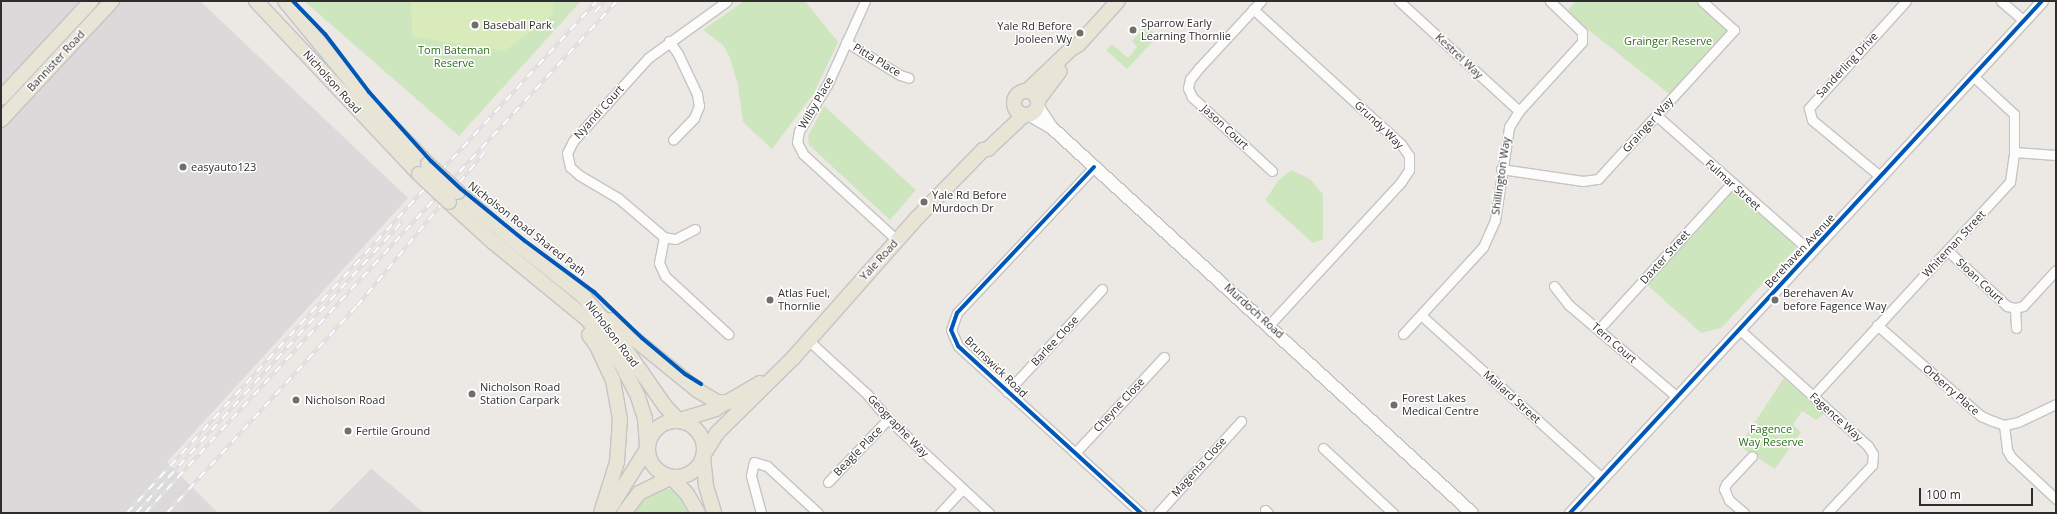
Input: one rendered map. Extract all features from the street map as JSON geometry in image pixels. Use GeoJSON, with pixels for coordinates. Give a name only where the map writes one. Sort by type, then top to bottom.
{"type":"FeatureCollection","features":[{"type":"Feature","properties":{"kind":"main road","name":"Bannister Road"},"geometry":{"type":"LineString","coordinates":[[1,98],[91,1]]}},
{"type":"Feature","properties":{"kind":"main road","name":"Bannister Road"},"geometry":{"type":"LineString","coordinates":[[1,120],[112,1]]}},
{"type":"Feature","properties":{"kind":"main road","name":"Nicholson Road"},"geometry":{"type":"LineString","coordinates":[[256,1],[423,169],[556,293],[587,319],[621,363],[638,397],[645,418],[647,448]]}},
{"type":"Feature","properties":{"kind":"main road","name":"Nicholson Road"},"geometry":{"type":"LineString","coordinates":[[285,1],[423,169]]}},
{"type":"Feature","properties":{"kind":"main road","name":"Yale Road"},"geometry":{"type":"LineString","coordinates":[[1029,109],[1017,95],[1027,91],[1071,49],[1080,44],[1117,2]]}},
{"type":"Feature","properties":{"kind":"main road","name":"Yale Road"},"geometry":{"type":"LineString","coordinates":[[704,456],[717,433],[808,340],[897,240],[983,150],[988,148],[1029,109],[1050,82],[1077,54],[1080,44]]}},
{"type":"Feature","properties":{"kind":"main road"},"geometry":{"type":"LineString","coordinates":[[1027,91],[1034,94],[1029,109]]}},
{"type":"Feature","properties":{"kind":"main road","name":"Murdoch Road"},"geometry":{"type":"LineString","coordinates":[[1029,109],[1051,127],[1457,496],[1480,513]]}},
{"type":"Feature","properties":{"kind":"main road","name":"Nicholson Road"},"geometry":{"type":"LineString","coordinates":[[453,197],[503,232],[584,297],[610,327],[665,406],[679,420]]}},
{"type":"Feature","properties":{"kind":"main road"},"geometry":{"type":"LineString","coordinates":[[556,293],[563,307],[597,346],[613,380],[619,402],[620,442],[617,462],[601,513]]}},
{"type":"Feature","properties":{"kind":"main road"},"geometry":{"type":"LineString","coordinates":[[584,297],[677,376],[717,402],[730,402]]}},
{"type":"Feature","properties":{"kind":"main road","name":"Yale Road"},"geometry":{"type":"LineString","coordinates":[[679,420],[705,413],[730,402],[777,373]]}},
{"type":"Feature","properties":{"kind":"main road"},"geometry":{"type":"LineString","coordinates":[[607,513],[647,448],[657,428],[679,420],[690,425],[701,436],[706,486],[714,513]]}},
{"type":"Feature","properties":{"kind":"main road"},"geometry":{"type":"LineString","coordinates":[[647,448],[654,467],[671,478],[687,494],[698,513]]}},
{"type":"Feature","properties":{"kind":"main road"},"geometry":{"type":"LineString","coordinates":[[624,513],[639,493],[671,478],[691,472],[704,456]]}},
{"type":"Feature","properties":{"kind":"main road","name":"Murdoch Road"},"geometry":{"type":"LineString","coordinates":[[1457,496],[1472,513]]}},
{"type":"Feature","properties":{"kind":"street","name":"Nyandi Court"},"geometry":{"type":"LineString","coordinates":[[664,237],[618,198],[579,175],[570,167],[567,153],[572,141],[643,63],[669,41],[727,1]]}},
{"type":"Feature","properties":{"kind":"street","name":"Wilby Place"},"geometry":{"type":"LineString","coordinates":[[865,1],[827,85],[799,131],[798,142],[803,154],[897,240]]}},
{"type":"Feature","properties":{"kind":"street"},"geometry":{"type":"LineString","coordinates":[[1253,10],[1261,1]]}},
{"type":"Feature","properties":{"kind":"street","name":"Kestrel Way"},"geometry":{"type":"LineString","coordinates":[[1399,1],[1518,111]]}},
{"type":"Feature","properties":{"kind":"street","name":"Shillington Way"},"geometry":{"type":"LineString","coordinates":[[1403,334],[1422,316],[1488,239],[1495,220],[1507,133],[1518,111],[1582,42],[1582,32],[1550,1]]}},
{"type":"Feature","properties":{"kind":"street","name":"Grainger Way"},"geometry":{"type":"LineString","coordinates":[[1501,169],[1583,181],[1598,179],[1734,30],[1702,1]]}},
{"type":"Feature","properties":{"kind":"street","name":"Sanderling Drive"},"geometry":{"type":"LineString","coordinates":[[1881,177],[1812,120],[1810,108],[1906,1]]}},
{"type":"Feature","properties":{"kind":"street"},"geometry":{"type":"LineString","coordinates":[[2001,1],[2024,21]]}},
{"type":"Feature","properties":{"kind":"street","name":"Berehaven Avenue"},"geometry":{"type":"LineString","coordinates":[[1570,513],[2042,1]]}},
{"type":"Feature","properties":{"kind":"street","name":"Jason Court"},"geometry":{"type":"LineString","coordinates":[[1253,10],[1190,79],[1188,88],[1192,97],[1272,171]]}},
{"type":"Feature","properties":{"kind":"street","name":"Grundy Way"},"geometry":{"type":"LineString","coordinates":[[1253,10],[1401,144],[1409,156],[1409,170],[1401,182],[1269,325]]}},
{"type":"Feature","properties":{"kind":"street"},"geometry":{"type":"LineString","coordinates":[[669,41],[678,54],[697,94],[699,106],[694,118],[673,140]]}},
{"type":"Feature","properties":{"kind":"street","name":"Pitta Place"},"geometry":{"type":"LineString","coordinates":[[846,42],[900,75],[909,78]]}},
{"type":"Feature","properties":{"kind":"street","name":"Whiteman Street"},"geometry":{"type":"LineString","coordinates":[[1813,396],[2010,182],[2014,152],[2014,114],[1973,76]]}},
{"type":"Feature","properties":{"kind":"street","name":"Fulmar Street"},"geometry":{"type":"LineString","coordinates":[[1657,116],[1731,184],[1811,252]]}},
{"type":"Feature","properties":{"kind":"street"},"geometry":{"type":"LineString","coordinates":[[2014,152],[2056,155]]}},
{"type":"Feature","properties":{"kind":"street","name":"Brunswick Road"},"geometry":{"type":"LineString","coordinates":[[1094,167],[957,313],[951,330],[958,346],[1141,513]]}},
{"type":"Feature","properties":{"kind":"street","name":"Daxter Street"},"geometry":{"type":"LineString","coordinates":[[1599,329],[1731,184]]}},
{"type":"Feature","properties":{"kind":"street"},"geometry":{"type":"LineString","coordinates":[[695,229],[675,239],[664,237],[659,263],[664,276],[728,334]]}},
{"type":"Feature","properties":{"kind":"street","name":"Sloan Court"},"geometry":{"type":"LineString","coordinates":[[1948,251],[2007,306],[2015,308],[2023,306],[2056,270]]}},
{"type":"Feature","properties":{"kind":"street","name":"Tern Court"},"geometry":{"type":"LineString","coordinates":[[1554,286],[1569,305],[1599,329],[1677,398]]}},
{"type":"Feature","properties":{"kind":"street","name":"Barlee Close"},"geometry":{"type":"LineString","coordinates":[[1007,392],[1102,289]]}},
{"type":"Feature","properties":{"kind":"street","name":"Sloan Court"},"geometry":{"type":"LineString","coordinates":[[2015,308],[2016,328]]}},
{"type":"Feature","properties":{"kind":"street","name":"Mallard Street"},"geometry":{"type":"LineString","coordinates":[[1422,316],[1602,478]]}},
{"type":"Feature","properties":{"kind":"street","name":"Orberry Place"},"geometry":{"type":"LineString","coordinates":[[1877,325],[1981,416],[2004,425]]}},
{"type":"Feature","properties":{"kind":"street","name":"Fagence Way"},"geometry":{"type":"LineString","coordinates":[[1740,330],[1868,446],[1873,454],[1872,465],[1827,513]]}},
{"type":"Feature","properties":{"kind":"street","name":"Geographe Way"},"geometry":{"type":"LineString","coordinates":[[808,340],[867,394],[888,419],[989,513]]}},
{"type":"Feature","properties":{"kind":"street","name":"Cheyne Close"},"geometry":{"type":"LineString","coordinates":[[1075,453],[1164,357]]}},
{"type":"Feature","properties":{"kind":"street"},"geometry":{"type":"LineString","coordinates":[[2056,404],[2033,417],[2004,425],[2007,450],[2012,457],[2056,499]]}},
{"type":"Feature","properties":{"kind":"street","name":"Beagle Place"},"geometry":{"type":"LineString","coordinates":[[828,482],[888,419]]}},
{"type":"Feature","properties":{"kind":"street","name":"Magenta Close"},"geometry":{"type":"LineString","coordinates":[[1158,513],[1241,421]]}},
{"type":"Feature","properties":{"kind":"street"},"geometry":{"type":"LineString","coordinates":[[1323,448],[1393,513]]}},
{"type":"Feature","properties":{"kind":"street"},"geometry":{"type":"LineString","coordinates":[[1744,513],[1729,500],[1724,490],[1726,484],[1752,456]]}},
{"type":"Feature","properties":{"kind":"street"},"geometry":{"type":"LineString","coordinates":[[761,513],[751,475],[754,462],[767,466],[818,513]]}},
{"type":"Feature","properties":{"kind":"street"},"geometry":{"type":"LineString","coordinates":[[940,513],[962,489]]}},
{"type":"Feature","properties":{"kind":"shaded area"},"geometry":{"type":"Polygon","coordinates":[[[1,1],[200,1],[408,198],[167,462],[218,513],[1,513],[1,1]]]}},
{"type":"Feature","properties":{"kind":"shaded area"},"geometry":{"type":"Polygon","coordinates":[[[372,469],[424,513],[327,513],[372,469]]]}},
{"type":"Feature","properties":{"kind":"green space","name":"Tom Bateman Reserve"},"geometry":{"type":"Polygon","coordinates":[[[304,1],[581,1],[459,136],[304,1]]]}},
{"type":"Feature","properties":{"kind":"green space","name":"Baseball Park"},"geometry":{"type":"Polygon","coordinates":[[[411,1],[554,1],[553,14],[505,51],[412,37],[411,1]]]}},
{"type":"Feature","properties":{"kind":"green space"},"geometry":{"type":"Polygon","coordinates":[[[744,1],[805,1],[838,42],[814,93],[772,149],[743,122],[738,85],[730,58],[723,45],[703,30],[744,1]]]}},
{"type":"Feature","properties":{"kind":"green space","name":"Grainger Reserve"},"geometry":{"type":"Polygon","coordinates":[[[1576,1],[1702,1],[1734,30],[1673,97],[1566,12],[1576,1]]]}},
{"type":"Feature","properties":{"kind":"green space"},"geometry":{"type":"Polygon","coordinates":[[[1143,23],[1158,36],[1127,69],[1106,50],[1112,44],[1128,58],[1137,47],[1132,41],[1145,27],[1143,23]]]}},
{"type":"Feature","properties":{"kind":"green space"},"geometry":{"type":"Polygon","coordinates":[[[824,106],[916,190],[890,220],[809,145],[808,136],[824,106]]]}},
{"type":"Feature","properties":{"kind":"green space"},"geometry":{"type":"Polygon","coordinates":[[[1291,170],[1310,179],[1323,194],[1323,239],[1313,243],[1265,200],[1279,180],[1291,170]]]}},
{"type":"Feature","properties":{"kind":"green space"},"geometry":{"type":"Polygon","coordinates":[[[1739,191],[1792,240],[1796,248],[1721,328],[1701,333],[1645,283],[1728,192],[1739,191]]]}},
{"type":"Feature","properties":{"kind":"green space","name":"Fagence Way Reserve"},"geometry":{"type":"Polygon","coordinates":[[[1784,378],[1824,414],[1816,420],[1802,411],[1793,425],[1801,432],[1775,469],[1739,446],[1784,378]]]}},
{"type":"Feature","properties":{"kind":"green space"},"geometry":{"type":"Polygon","coordinates":[[[660,489],[670,489],[677,494],[688,513],[633,513],[644,497],[660,489]]]}},
{"type":"Feature","properties":{"kind":"railway"},"geometry":{"type":"LineString","coordinates":[[127,513],[597,1]]}},
{"type":"Feature","properties":{"kind":"railway"},"geometry":{"type":"LineString","coordinates":[[595,12],[605,1]]}},
{"type":"Feature","properties":{"kind":"railway"},"geometry":{"type":"LineString","coordinates":[[145,513],[617,1]]}},
{"type":"Feature","properties":{"kind":"railway"},"geometry":{"type":"LineString","coordinates":[[167,513],[357,306],[484,153]]}},
{"type":"Feature","properties":{"kind":"railway"},"geometry":{"type":"LineString","coordinates":[[136,513],[403,221]]}},
{"type":"Feature","properties":{"kind":"cycle path","name":"Nicholson Road Shared Path"},"geometry":{"type":"LineString","coordinates":[[293,1],[325,34],[369,92],[431,161],[461,189],[525,241],[594,292],[642,338],[685,374],[701,384]]}},
{"type":"Feature","properties":{"kind":"cycle path"},"geometry":{"type":"LineString","coordinates":[[1570,513],[2042,1]]}},
{"type":"Feature","properties":{"kind":"cycle path"},"geometry":{"type":"LineString","coordinates":[[1094,167],[957,313],[951,330],[958,346],[1141,513]]}},
{"type":"Feature","properties":{"kind":"place","name":"Baseball Park"},"geometry":{"type":"Point","coordinates":[475,25]}},
{"type":"Feature","properties":{"kind":"place","name":"Sparrow Early Learning Thornlie"},"geometry":{"type":"Point","coordinates":[1133,30]}},
{"type":"Feature","properties":{"kind":"place","name":"Yale Rd Before Jooleen Wy"},"geometry":{"type":"Point","coordinates":[1080,33]}},
{"type":"Feature","properties":{"kind":"place","name":"easyauto123"},"geometry":{"type":"Point","coordinates":[183,167]}},
{"type":"Feature","properties":{"kind":"place","name":"Yale Rd Before Murdoch Dr"},"geometry":{"type":"Point","coordinates":[924,202]}},
{"type":"Feature","properties":{"kind":"place","name":"Atlas Fuel, Thornlie"},"geometry":{"type":"Point","coordinates":[770,300]}},
{"type":"Feature","properties":{"kind":"place","name":"Berehaven Av before Fagence Way"},"geometry":{"type":"Point","coordinates":[1775,300]}},
{"type":"Feature","properties":{"kind":"place","name":"Nicholson Road Station Carpark"},"geometry":{"type":"Point","coordinates":[472,394]}},
{"type":"Feature","properties":{"kind":"place","name":"Nicholson Road"},"geometry":{"type":"Point","coordinates":[296,400]}},
{"type":"Feature","properties":{"kind":"place","name":"Forest Lakes Medical Centre"},"geometry":{"type":"Point","coordinates":[1394,405]}},
{"type":"Feature","properties":{"kind":"place","name":"Fertile Ground"},"geometry":{"type":"Point","coordinates":[348,431]}}]}
